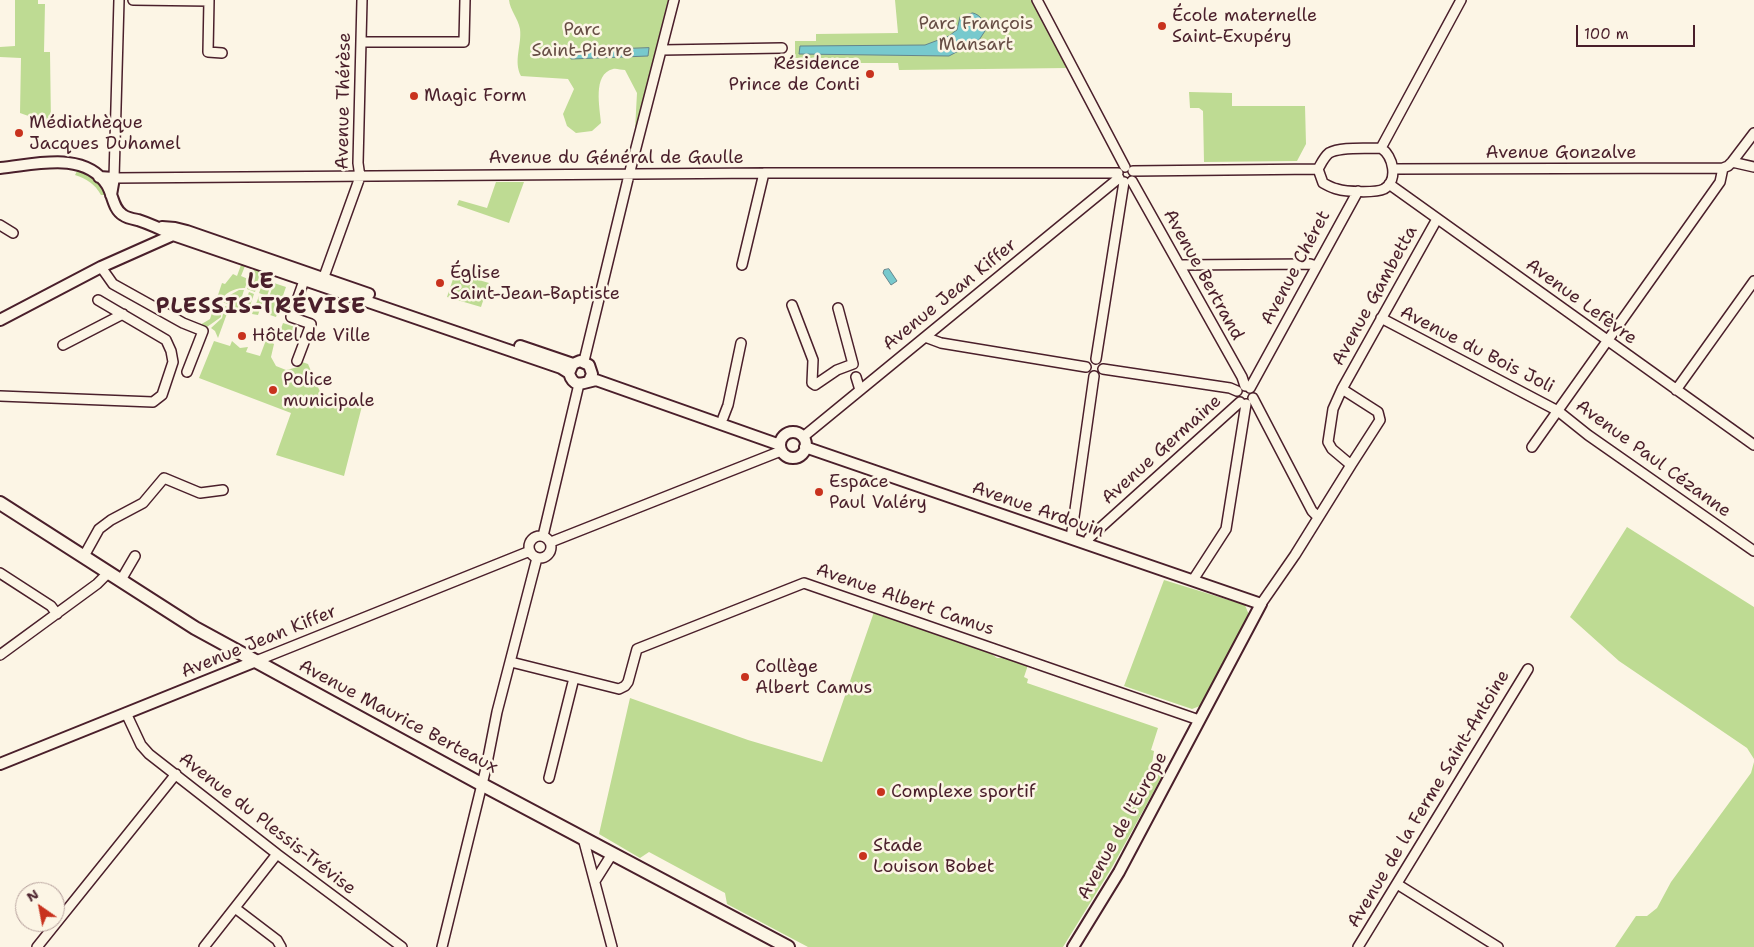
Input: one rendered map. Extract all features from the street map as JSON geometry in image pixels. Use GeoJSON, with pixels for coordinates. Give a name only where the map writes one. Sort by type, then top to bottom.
{"type":"FeatureCollection","features":[{"type":"Feature","properties":{"kind":"main road","name":"Avenue Maurice Berteaux"},"geometry":{"type":"LineString","coordinates":[[0,503],[195,628],[788,947]]}},
{"type":"Feature","properties":{"kind":"street"},"geometry":{"type":"LineString","coordinates":[[111,196],[114,178],[119,0]]}},
{"type":"Feature","properties":{"kind":"street"},"geometry":{"type":"LineString","coordinates":[[133,0],[209,1],[208,52],[222,53]]}},
{"type":"Feature","properties":{"kind":"street","name":"Avenue Thérèse"},"geometry":{"type":"LineString","coordinates":[[322,282],[360,177],[358,163],[362,0]]}},
{"type":"Feature","properties":{"kind":"street"},"geometry":{"type":"LineString","coordinates":[[362,42],[464,42],[465,0]]}},
{"type":"Feature","properties":{"kind":"street"},"geometry":{"type":"LineString","coordinates":[[584,361],[674,0]]}},
{"type":"Feature","properties":{"kind":"street","name":"Avenue Bertrand"},"geometry":{"type":"LineString","coordinates":[[1037,0],[1125,175],[1180,265],[1242,377],[1244,388]]}},
{"type":"Feature","properties":{"kind":"street"},"geometry":{"type":"LineString","coordinates":[[1381,148],[1461,0]]}},
{"type":"Feature","properties":{"kind":"street"},"geometry":{"type":"LineString","coordinates":[[662,50],[782,48]]}},
{"type":"Feature","properties":{"kind":"street"},"geometry":{"type":"LineString","coordinates":[[1532,447],[1720,182],[1728,166],[1754,133]]}},
{"type":"Feature","properties":{"kind":"street"},"geometry":{"type":"LineString","coordinates":[[1381,148],[1391,158],[1393,169],[1389,184],[1383,189],[1358,191],[1340,190],[1323,183],[1318,169],[1329,153],[1340,150],[1381,148]]}},
{"type":"Feature","properties":{"kind":"street"},"geometry":{"type":"LineString","coordinates":[[0,168],[58,162],[74,163],[99,176],[114,178]]}},
{"type":"Feature","properties":{"kind":"street","name":"Avenue Gonzalve"},"geometry":{"type":"LineString","coordinates":[[1393,169],[1754,167]]}},
{"type":"Feature","properties":{"kind":"street","name":"Avenue du Général de Gaulle"},"geometry":{"type":"LineString","coordinates":[[114,178],[764,173],[1125,175],[1318,169]]}},
{"type":"Feature","properties":{"kind":"street"},"geometry":{"type":"LineString","coordinates":[[742,265],[764,173]]}},
{"type":"Feature","properties":{"kind":"street"},"geometry":{"type":"LineString","coordinates":[[1096,359],[1125,175]]}},
{"type":"Feature","properties":{"kind":"street","name":"Avenue Jean Kiffer"},"geometry":{"type":"LineString","coordinates":[[804,442],[860,390],[1125,175]]}},
{"type":"Feature","properties":{"kind":"street"},"geometry":{"type":"LineString","coordinates":[[99,176],[107,186],[117,209],[123,215],[159,227],[173,235],[305,276]]}},
{"type":"Feature","properties":{"kind":"street","name":"Avenue Lefèvre"},"geometry":{"type":"LineString","coordinates":[[1389,184],[1754,445]]}},
{"type":"Feature","properties":{"kind":"street","name":"Avenue Chéret"},"geometry":{"type":"LineString","coordinates":[[1244,388],[1358,191]]}},
{"type":"Feature","properties":{"kind":"street","name":"Avenue Gambetta"},"geometry":{"type":"LineString","coordinates":[[1351,465],[1332,449],[1328,442],[1333,409],[1342,389],[1436,219]]}},
{"type":"Feature","properties":{"kind":"street"},"geometry":{"type":"LineString","coordinates":[[0,225],[13,233]]}},
{"type":"Feature","properties":{"kind":"street"},"geometry":{"type":"LineString","coordinates":[[159,227],[187,231],[509,350],[561,368],[571,368]]}},
{"type":"Feature","properties":{"kind":"street"},"geometry":{"type":"LineString","coordinates":[[139,249],[159,227]]}},
{"type":"Feature","properties":{"kind":"street"},"geometry":{"type":"LineString","coordinates":[[0,320],[101,267],[173,235]]}},
{"type":"Feature","properties":{"kind":"street"},"geometry":{"type":"LineString","coordinates":[[1180,265],[1310,264],[1316,266]]}},
{"type":"Feature","properties":{"kind":"street"},"geometry":{"type":"LineString","coordinates":[[101,267],[113,284],[183,323],[203,331],[187,372]]}},
{"type":"Feature","properties":{"kind":"street"},"geometry":{"type":"LineString","coordinates":[[297,361],[311,324],[291,317],[305,276]]}},
{"type":"Feature","properties":{"kind":"street"},"geometry":{"type":"LineString","coordinates":[[1676,390],[1754,281]]}},
{"type":"Feature","properties":{"kind":"street"},"geometry":{"type":"LineString","coordinates":[[0,396],[153,402],[162,395],[173,362],[166,340],[98,300]]}},
{"type":"Feature","properties":{"kind":"street"},"geometry":{"type":"LineString","coordinates":[[792,305],[813,360],[811,379],[815,385],[837,370],[853,364],[838,308]]}},
{"type":"Feature","properties":{"kind":"street"},"geometry":{"type":"LineString","coordinates":[[63,345],[123,314]]}},
{"type":"Feature","properties":{"kind":"street","name":"Avenue du Bois Joli"},"geometry":{"type":"LineString","coordinates":[[1381,318],[1558,410]]}},
{"type":"Feature","properties":{"kind":"street"},"geometry":{"type":"LineString","coordinates":[[925,337],[941,343],[1086,367]]}},
{"type":"Feature","properties":{"kind":"street"},"geometry":{"type":"LineString","coordinates":[[723,418],[728,405],[741,343]]}},
{"type":"Feature","properties":{"kind":"street"},"geometry":{"type":"LineString","coordinates":[[1086,367],[1088,362],[1096,359]]}},
{"type":"Feature","properties":{"kind":"street"},"geometry":{"type":"LineString","coordinates":[[1094,376],[1101,373],[1103,369],[1103,364],[1096,359]]}},
{"type":"Feature","properties":{"kind":"street"},"geometry":{"type":"LineString","coordinates":[[551,542],[781,444],[784,435],[796,432],[804,442],[802,454],[795,457],[787,456],[781,444],[723,418],[601,376],[584,361],[576,362],[571,368],[572,380],[584,382],[596,380],[781,444]]}},
{"type":"Feature","properties":{"kind":"street"},"geometry":{"type":"LineString","coordinates":[[1086,367],[1090,374],[1094,376]]}},
{"type":"Feature","properties":{"kind":"street"},"geometry":{"type":"LineString","coordinates":[[1103,369],[1230,388],[1244,388],[1254,392],[1246,401],[1226,529],[1193,580]]}},
{"type":"Feature","properties":{"kind":"street"},"geometry":{"type":"LineString","coordinates":[[543,536],[584,382],[592,374],[592,370]]}},
{"type":"Feature","properties":{"kind":"street"},"geometry":{"type":"LineString","coordinates":[[856,376],[860,390]]}},
{"type":"Feature","properties":{"kind":"street"},"geometry":{"type":"LineString","coordinates":[[1071,538],[1094,376]]}},
{"type":"Feature","properties":{"kind":"street"},"geometry":{"type":"LineString","coordinates":[[1244,388],[1236,397],[1246,401],[1318,517]]}},
{"type":"Feature","properties":{"kind":"street"},"geometry":{"type":"LineString","coordinates":[[1261,604],[1295,555],[1380,420],[1378,412],[1342,389]]}},
{"type":"Feature","properties":{"kind":"street","name":"Avenue Germaine"},"geometry":{"type":"LineString","coordinates":[[1087,544],[1089,538],[1246,401]]}},
{"type":"Feature","properties":{"kind":"street","name":"Avenue Paul Cézanne"},"geometry":{"type":"LineString","coordinates":[[1558,410],[1588,435],[1754,550]]}},
{"type":"Feature","properties":{"kind":"street","name":"Avenue Ardouin"},"geometry":{"type":"LineString","coordinates":[[804,442],[1087,544],[1261,604]]}},
{"type":"Feature","properties":{"kind":"street"},"geometry":{"type":"LineString","coordinates":[[84,556],[99,529],[142,503],[164,478],[200,493],[223,490]]}},
{"type":"Feature","properties":{"kind":"street"},"geometry":{"type":"LineString","coordinates":[[543,536],[551,542],[551,550],[544,558],[537,558],[530,551],[529,544],[536,537],[543,536]]}},
{"type":"Feature","properties":{"kind":"street","name":"Avenue Jean Kiffer"},"geometry":{"type":"LineString","coordinates":[[0,764],[530,551]]}},
{"type":"Feature","properties":{"kind":"street"},"geometry":{"type":"LineString","coordinates":[[122,580],[135,556]]}},
{"type":"Feature","properties":{"kind":"street"},"geometry":{"type":"LineString","coordinates":[[442,947],[482,784],[497,712],[537,558]]}},
{"type":"Feature","properties":{"kind":"street"},"geometry":{"type":"LineString","coordinates":[[0,655],[58,614],[97,584],[109,572]]}},
{"type":"Feature","properties":{"kind":"street"},"geometry":{"type":"LineString","coordinates":[[0,573],[51,606],[58,614]]}},
{"type":"Feature","properties":{"kind":"street","name":"Avenue Albert Camus"},"geometry":{"type":"LineString","coordinates":[[511,662],[618,689],[625,686],[637,649],[804,583],[1200,720]]}},
{"type":"Feature","properties":{"kind":"street","name":"Avenue de l'Europe"},"geometry":{"type":"LineString","coordinates":[[1073,947],[1119,872],[1261,604]]}},
{"type":"Feature","properties":{"kind":"street","name":"Avenue de la Ferme Saint-Antoine"},"geometry":{"type":"LineString","coordinates":[[1358,947],[1528,669]]}},
{"type":"Feature","properties":{"kind":"street"},"geometry":{"type":"LineString","coordinates":[[549,778],[574,678]]}},
{"type":"Feature","properties":{"kind":"street","name":"Avenue du Plessis-Trévise"},"geometry":{"type":"LineString","coordinates":[[126,714],[141,745],[149,754],[277,854],[402,947]]}},
{"type":"Feature","properties":{"kind":"street"},"geometry":{"type":"LineString","coordinates":[[37,947],[176,774]]}},
{"type":"Feature","properties":{"kind":"street"},"geometry":{"type":"LineString","coordinates":[[583,838],[612,947]]}},
{"type":"Feature","properties":{"kind":"street"},"geometry":{"type":"LineString","coordinates":[[204,947],[277,854]]}},
{"type":"Feature","properties":{"kind":"street"},"geometry":{"type":"LineString","coordinates":[[595,881],[612,854]]}},
{"type":"Feature","properties":{"kind":"street"},"geometry":{"type":"LineString","coordinates":[[1397,884],[1498,947]]}},
{"type":"Feature","properties":{"kind":"street"},"geometry":{"type":"LineString","coordinates":[[235,908],[277,940],[281,947]]}},
{"type":"Feature","properties":{"kind":"green space"},"geometry":{"type":"Polygon","coordinates":[[[15,0],[38,0],[38,4],[45,4],[44,52],[50,52],[51,124],[20,113],[21,58],[0,57],[0,47],[15,46],[15,0]]]}},
{"type":"Feature","properties":{"kind":"green space","name":"Parc Saint-Pierre"},"geometry":{"type":"Polygon","coordinates":[[[509,0],[671,0],[640,131],[635,130],[637,93],[625,70],[616,69],[606,72],[600,84],[601,123],[592,131],[576,133],[567,126],[563,114],[574,89],[568,79],[521,76],[518,65],[520,29],[509,0]]]}},
{"type":"Feature","properties":{"kind":"green space","name":"Parc François Mansart"},"geometry":{"type":"Polygon","coordinates":[[[895,0],[1031,0],[1067,68],[899,70],[898,63],[859,63],[858,58],[795,58],[795,41],[816,41],[816,34],[898,33],[895,0]]]}},
{"type":"Feature","properties":{"kind":"green space"},"geometry":{"type":"Polygon","coordinates":[[[1189,92],[1232,93],[1232,106],[1305,106],[1306,144],[1297,161],[1204,162],[1203,111],[1199,108],[1190,108],[1189,92]]]}},
{"type":"Feature","properties":{"kind":"green space"},"geometry":{"type":"Polygon","coordinates":[[[78,169],[98,179],[108,195],[101,195],[90,182],[75,175],[78,169]]]}},
{"type":"Feature","properties":{"kind":"green space"},"geometry":{"type":"Polygon","coordinates":[[[496,182],[524,182],[509,223],[457,205],[459,200],[487,208],[496,182]]]}},
{"type":"Feature","properties":{"kind":"green space"},"geometry":{"type":"Polygon","coordinates":[[[241,265],[245,266],[241,276],[248,279],[245,288],[234,290],[224,295],[220,303],[221,317],[207,327],[200,325],[210,319],[222,283],[225,284],[233,274],[237,276],[241,265]]]}},
{"type":"Feature","properties":{"kind":"green space"},"geometry":{"type":"Polygon","coordinates":[[[254,269],[261,272],[255,292],[247,289],[254,269]]]}},
{"type":"Feature","properties":{"kind":"green space"},"geometry":{"type":"Polygon","coordinates":[[[455,273],[489,283],[481,307],[447,297],[455,273]]]}},
{"type":"Feature","properties":{"kind":"green space"},"geometry":{"type":"Polygon","coordinates":[[[266,274],[274,276],[267,296],[259,293],[266,274]]]}},
{"type":"Feature","properties":{"kind":"green space"},"geometry":{"type":"Polygon","coordinates":[[[274,283],[286,287],[281,301],[269,297],[274,283]]]}},
{"type":"Feature","properties":{"kind":"green space"},"geometry":{"type":"Polygon","coordinates":[[[239,290],[244,290],[238,309],[223,302],[230,295],[239,290]]]}},
{"type":"Feature","properties":{"kind":"green space"},"geometry":{"type":"Polygon","coordinates":[[[249,292],[254,294],[248,312],[242,310],[249,292]]]}},
{"type":"Feature","properties":{"kind":"green space"},"geometry":{"type":"Polygon","coordinates":[[[259,296],[264,297],[258,315],[252,314],[259,296]]]}},
{"type":"Feature","properties":{"kind":"green space"},"geometry":{"type":"Polygon","coordinates":[[[268,299],[281,303],[276,317],[264,313],[268,299]]]}},
{"type":"Feature","properties":{"kind":"green space"},"geometry":{"type":"Polygon","coordinates":[[[225,306],[229,308],[218,338],[215,331],[211,328],[222,318],[225,306]]]}},
{"type":"Feature","properties":{"kind":"green space"},"geometry":{"type":"Polygon","coordinates":[[[283,323],[298,328],[293,342],[278,337],[283,323]]]}},
{"type":"Feature","properties":{"kind":"green space"},"geometry":{"type":"Polygon","coordinates":[[[266,340],[274,344],[271,357],[276,366],[286,370],[298,367],[302,362],[308,364],[321,394],[362,406],[344,476],[276,455],[291,413],[199,378],[214,341],[230,346],[232,341],[240,348],[248,347],[246,352],[260,356],[266,340]]]}},
{"type":"Feature","properties":{"kind":"green space"},"geometry":{"type":"Polygon","coordinates":[[[1627,527],[1754,607],[1754,759],[1747,748],[1619,661],[1570,617],[1627,527]]]}},
{"type":"Feature","properties":{"kind":"green space"},"geometry":{"type":"Polygon","coordinates":[[[1164,580],[1245,605],[1249,615],[1200,706],[1192,709],[1124,686],[1164,580]]]}},
{"type":"Feature","properties":{"kind":"green space","name":"Complexe sportif"},"geometry":{"type":"Polygon","coordinates":[[[874,612],[989,652],[997,658],[1007,658],[1028,665],[1024,677],[1028,679],[1027,683],[1158,728],[1151,750],[1154,751],[1152,764],[1165,771],[1111,869],[1063,947],[808,947],[727,904],[725,893],[649,852],[640,858],[599,834],[630,698],[748,740],[822,762],[874,612]]]}},
{"type":"Feature","properties":{"kind":"green space"},"geometry":{"type":"Polygon","coordinates":[[[1754,762],[1754,947],[1615,947],[1636,916],[1647,916],[1657,908],[1671,882],[1751,773],[1754,762]]]}},
{"type":"Feature","properties":{"kind":"water"},"geometry":{"type":"Polygon","coordinates":[[[973,13],[982,19],[985,31],[979,40],[949,56],[799,54],[800,46],[925,45],[949,36],[957,30],[960,17],[973,13]]]}},
{"type":"Feature","properties":{"kind":"water"},"geometry":{"type":"Polygon","coordinates":[[[649,48],[648,56],[571,59],[571,51],[649,48]]]}},
{"type":"Feature","properties":{"kind":"water"},"geometry":{"type":"Polygon","coordinates":[[[889,269],[897,281],[891,285],[883,273],[884,270],[889,269]]]}},
{"type":"Feature","properties":{"kind":"place","name":"École maternelle Saint-Exupéry"},"geometry":{"type":"Point","coordinates":[1162,26]}},
{"type":"Feature","properties":{"kind":"place","name":"Résidence Prince de Conti"},"geometry":{"type":"Point","coordinates":[870,74]}},
{"type":"Feature","properties":{"kind":"place","name":"Magic Form"},"geometry":{"type":"Point","coordinates":[414,96]}},
{"type":"Feature","properties":{"kind":"place","name":"Médiathèque Jacques Duhamel"},"geometry":{"type":"Point","coordinates":[19,133]}},
{"type":"Feature","properties":{"kind":"place","name":"Église Saint-Jean-Baptiste"},"geometry":{"type":"Point","coordinates":[440,283]}},
{"type":"Feature","properties":{"kind":"place","name":"Hôtel de Ville"},"geometry":{"type":"Point","coordinates":[242,336]}},
{"type":"Feature","properties":{"kind":"place","name":"Police municipale"},"geometry":{"type":"Point","coordinates":[273,390]}},
{"type":"Feature","properties":{"kind":"place","name":"Espace Paul Valéry"},"geometry":{"type":"Point","coordinates":[819,492]}},
{"type":"Feature","properties":{"kind":"place","name":"Collège Albert Camus"},"geometry":{"type":"Point","coordinates":[745,677]}},
{"type":"Feature","properties":{"kind":"place","name":"Complexe sportif"},"geometry":{"type":"Point","coordinates":[881,792]}},
{"type":"Feature","properties":{"kind":"place","name":"Stade Louison Bobet"},"geometry":{"type":"Point","coordinates":[863,856]}},
{"type":"Feature","properties":{"kind":"district","name":"LE PLESSIS-TRÉVISE"},"geometry":{"type":"Point","coordinates":[261,294]}}]}
